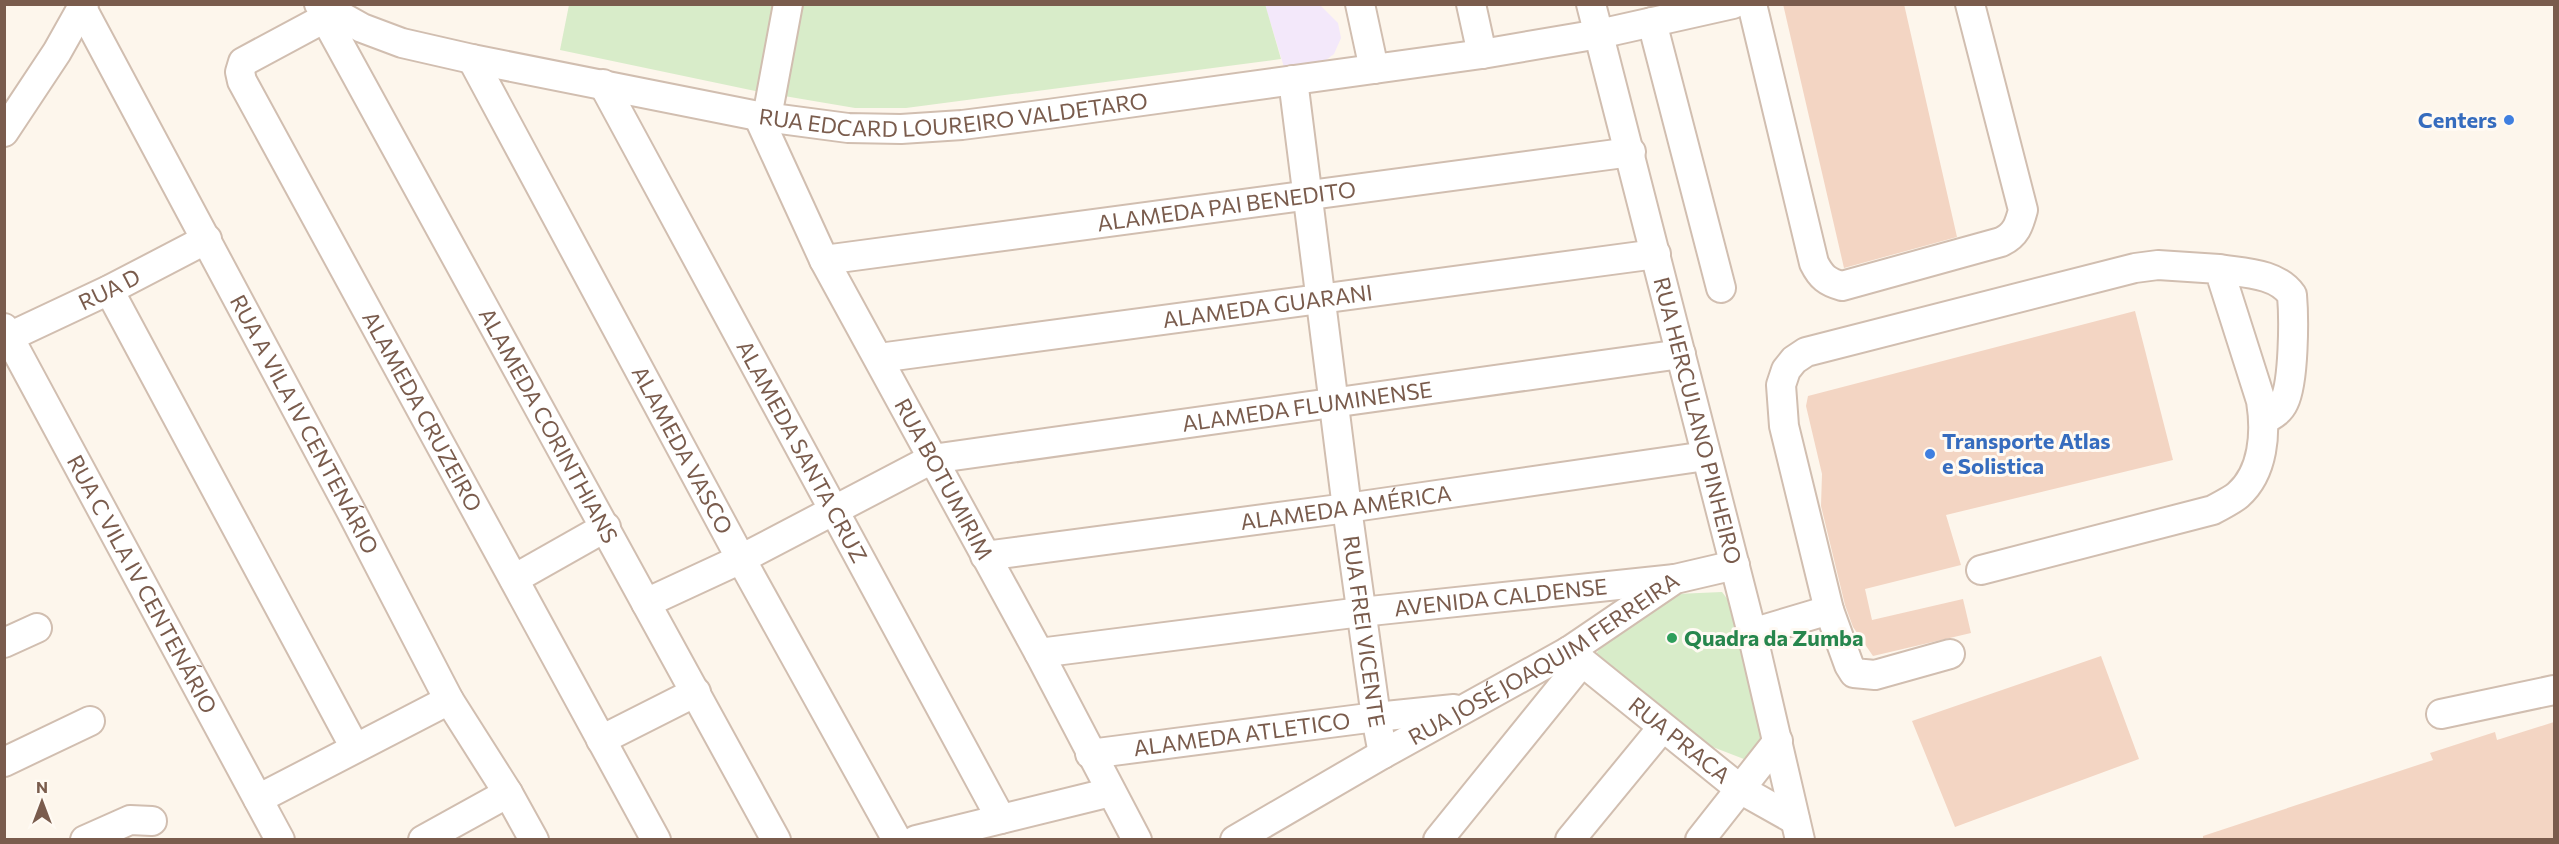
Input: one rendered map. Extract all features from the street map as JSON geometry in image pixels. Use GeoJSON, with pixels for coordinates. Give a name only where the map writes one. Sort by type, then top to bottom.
{"type":"FeatureCollection","features":[{"type":"Feature","properties":{"kind":"street"},"geometry":{"type":"LineString","coordinates":[[762,116],[788,4]]}},
{"type":"Feature","properties":{"kind":"street"},"geometry":{"type":"LineString","coordinates":[[1471,4],[1482,54]]}},
{"type":"Feature","properties":{"kind":"street","name":"RUA HERCULANO PINHEIRO"},"geometry":{"type":"LineString","coordinates":[[1591,4],[1631,152],[1752,633],[1798,830]]}},
{"type":"Feature","properties":{"kind":"street","name":"RUA EDCARD LOUREIRO VALDETARO"},"geometry":{"type":"LineString","coordinates":[[324,11],[402,42],[472,59],[762,116],[848,128],[901,129],[962,125],[1482,54],[1599,34],[1733,4]]}},
{"type":"Feature","properties":{"kind":"street"},"geometry":{"type":"LineString","coordinates":[[1752,4],[1814,263],[1821,276],[1842,286],[2001,242],[2012,237],[2018,227],[2023,210],[1970,4]]}},
{"type":"Feature","properties":{"kind":"street"},"geometry":{"type":"LineString","coordinates":[[4,132],[57,52],[83,6]]}},
{"type":"Feature","properties":{"kind":"street","name":"RUA A VILA IV CENTENÁRIO"},"geometry":{"type":"LineString","coordinates":[[83,6],[449,700],[508,793],[534,840]]}},
{"type":"Feature","properties":{"kind":"street"},"geometry":{"type":"LineString","coordinates":[[1354,7],[1374,69]]}},
{"type":"Feature","properties":{"kind":"street","name":"ALAMEDA CORINTHIANS"},"geometry":{"type":"LineString","coordinates":[[324,11],[776,840]]}},
{"type":"Feature","properties":{"kind":"street","name":"ALAMEDA CRUZEIRO"},"geometry":{"type":"LineString","coordinates":[[324,11],[243,62],[240,72],[242,81],[656,840]]}},
{"type":"Feature","properties":{"kind":"street"},"geometry":{"type":"LineString","coordinates":[[1652,22],[1721,288]]}},
{"type":"Feature","properties":{"kind":"street","name":"ALAMEDA VASCO"},"geometry":{"type":"LineString","coordinates":[[472,59],[741,559],[897,840]]}},
{"type":"Feature","properties":{"kind":"street","name":"RUA FREI VICENTE"},"geometry":{"type":"LineString","coordinates":[[1293,80],[1347,508],[1383,754]]}},
{"type":"Feature","properties":{"kind":"street","name":"ALAMEDA SANTA CRUZ"},"geometry":{"type":"LineString","coordinates":[[603,84],[1001,819]]}},
{"type":"Feature","properties":{"kind":"street","name":"RUA BOTUMIRIM"},"geometry":{"type":"LineString","coordinates":[[762,116],[824,260],[1039,653],[1137,840]]}},
{"type":"Feature","properties":{"kind":"street","name":"ALAMEDA PAI BENEDITO"},"geometry":{"type":"LineString","coordinates":[[824,260],[1631,152]]}},
{"type":"Feature","properties":{"kind":"street","name":"RUA D"},"geometry":{"type":"LineString","coordinates":[[7,332],[109,290],[207,239]]}},
{"type":"Feature","properties":{"kind":"street","name":"ALAMEDA GUARANI"},"geometry":{"type":"LineString","coordinates":[[879,358],[1319,297],[1656,254]]}},
{"type":"Feature","properties":{"kind":"street"},"geometry":{"type":"LineString","coordinates":[[1950,654],[1875,675],[1854,673],[1849,665],[1830,610],[1784,426],[1781,385],[1786,370],[1794,360],[1806,352],[2135,268],[2158,265],[2219,268],[2275,280],[2286,286],[2292,295],[2290,388],[2284,403],[2276,413],[2264,420]]}},
{"type":"Feature","properties":{"kind":"street"},"geometry":{"type":"LineString","coordinates":[[1981,570],[2213,510],[2238,495],[2247,484],[2261,454],[2265,435],[2264,420],[2261,401],[2219,268]]}},
{"type":"Feature","properties":{"kind":"street"},"geometry":{"type":"LineString","coordinates":[[109,290],[355,748]]}},
{"type":"Feature","properties":{"kind":"street","name":"RUA C VILA IV CENTENÁRIO"},"geometry":{"type":"LineString","coordinates":[[7,332],[280,840]]}},
{"type":"Feature","properties":{"kind":"street","name":"ALAMEDA FLUMINENSE"},"geometry":{"type":"LineString","coordinates":[[646,603],[741,559],[932,459],[1681,354]]}},
{"type":"Feature","properties":{"kind":"street","name":"ALAMEDA AMÉRICA"},"geometry":{"type":"LineString","coordinates":[[985,556],[1347,508],[1706,456]]}},
{"type":"Feature","properties":{"kind":"street"},"geometry":{"type":"LineString","coordinates":[[514,579],[606,527]]}},
{"type":"Feature","properties":{"kind":"street","name":"RUA JOSÉ JOAQUIM FERREIRA"},"geometry":{"type":"LineString","coordinates":[[1235,840],[1465,708],[1576,656],[1675,579],[1734,565]]}},
{"type":"Feature","properties":{"kind":"street","name":"AVENIDA CALDENSE"},"geometry":{"type":"LineString","coordinates":[[1039,653],[1361,612],[1675,579]]}},
{"type":"Feature","properties":{"kind":"street"},"geometry":{"type":"LineString","coordinates":[[1752,633],[1830,610]]}},
{"type":"Feature","properties":{"kind":"street"},"geometry":{"type":"LineString","coordinates":[[4,643],[37,628]]}},
{"type":"Feature","properties":{"kind":"street"},"geometry":{"type":"LineString","coordinates":[[1438,840],[1576,656]]}},
{"type":"Feature","properties":{"kind":"street","name":"RUA PRACA"},"geometry":{"type":"LineString","coordinates":[[1576,656],[1662,728],[1740,789],[1798,830]]}},
{"type":"Feature","properties":{"kind":"street"},"geometry":{"type":"LineString","coordinates":[[2441,714],[2554,690]]}},
{"type":"Feature","properties":{"kind":"street"},"geometry":{"type":"LineString","coordinates":[[601,740],[696,692]]}},
{"type":"Feature","properties":{"kind":"street"},"geometry":{"type":"LineString","coordinates":[[258,800],[449,700]]}},
{"type":"Feature","properties":{"kind":"street","name":"ALAMEDA ATLETICO"},"geometry":{"type":"LineString","coordinates":[[1090,754],[1376,717],[1465,708]]}},
{"type":"Feature","properties":{"kind":"street"},"geometry":{"type":"LineString","coordinates":[[4,762],[90,721]]}},
{"type":"Feature","properties":{"kind":"street"},"geometry":{"type":"LineString","coordinates":[[1570,840],[1662,728]]}},
{"type":"Feature","properties":{"kind":"street"},"geometry":{"type":"LineString","coordinates":[[1700,840],[1778,741]]}},
{"type":"Feature","properties":{"kind":"street"},"geometry":{"type":"LineString","coordinates":[[916,840],[1111,792]]}},
{"type":"Feature","properties":{"kind":"street"},"geometry":{"type":"LineString","coordinates":[[423,840],[508,793]]}},
{"type":"Feature","properties":{"kind":"street"},"geometry":{"type":"LineString","coordinates":[[85,840],[130,820],[152,821]]}},
{"type":"Feature","properties":{"kind":"shaded area"},"geometry":{"type":"Polygon","coordinates":[[[1265,5],[1320,5],[1338,23],[1341,38],[1334,54],[1326,60],[1284,67],[1265,5]]]}},
{"type":"Feature","properties":{"kind":"green space"},"geometry":{"type":"Polygon","coordinates":[[[1265,4],[1281,59],[906,108],[855,108],[760,92],[560,50],[569,5],[1265,4]]]}},
{"type":"Feature","properties":{"kind":"green space"},"geometry":{"type":"Polygon","coordinates":[[[1722,592],[1732,605],[1764,747],[1749,761],[1705,744],[1595,655],[1612,632],[1676,594],[1722,592]]]}},
{"type":"Feature","properties":{"kind":"building"},"geometry":{"type":"Polygon","coordinates":[[[1783,4],[1904,4],[1957,237],[1844,268],[1783,4]]]}},
{"type":"Feature","properties":{"kind":"building"},"geometry":{"type":"Polygon","coordinates":[[[2135,311],[2173,460],[1946,515],[1961,565],[1865,589],[1872,620],[1963,599],[1971,633],[1873,656],[1853,627],[1845,605],[1821,506],[1822,474],[1806,406],[1808,396],[2135,311]]]}},
{"type":"Feature","properties":{"kind":"building"},"geometry":{"type":"Polygon","coordinates":[[[2101,656],[2139,759],[1955,827],[1912,721],[2101,656]]]}},
{"type":"Feature","properties":{"kind":"building"},"geometry":{"type":"Polygon","coordinates":[[[2554,722],[2554,840],[2203,840],[2203,836],[2433,760],[2430,753],[2495,732],[2497,740],[2554,722]]]}},
{"type":"Feature","properties":{"kind":"place","name":"Centers"},"geometry":{"type":"Point","coordinates":[2509,120]}},
{"type":"Feature","properties":{"kind":"place","name":"Transporte Atlas e Solistica"},"geometry":{"type":"Point","coordinates":[1930,454]}},
{"type":"Feature","properties":{"kind":"place","name":"Quadra da Zumba"},"geometry":{"type":"Point","coordinates":[1672,638]}}]}
